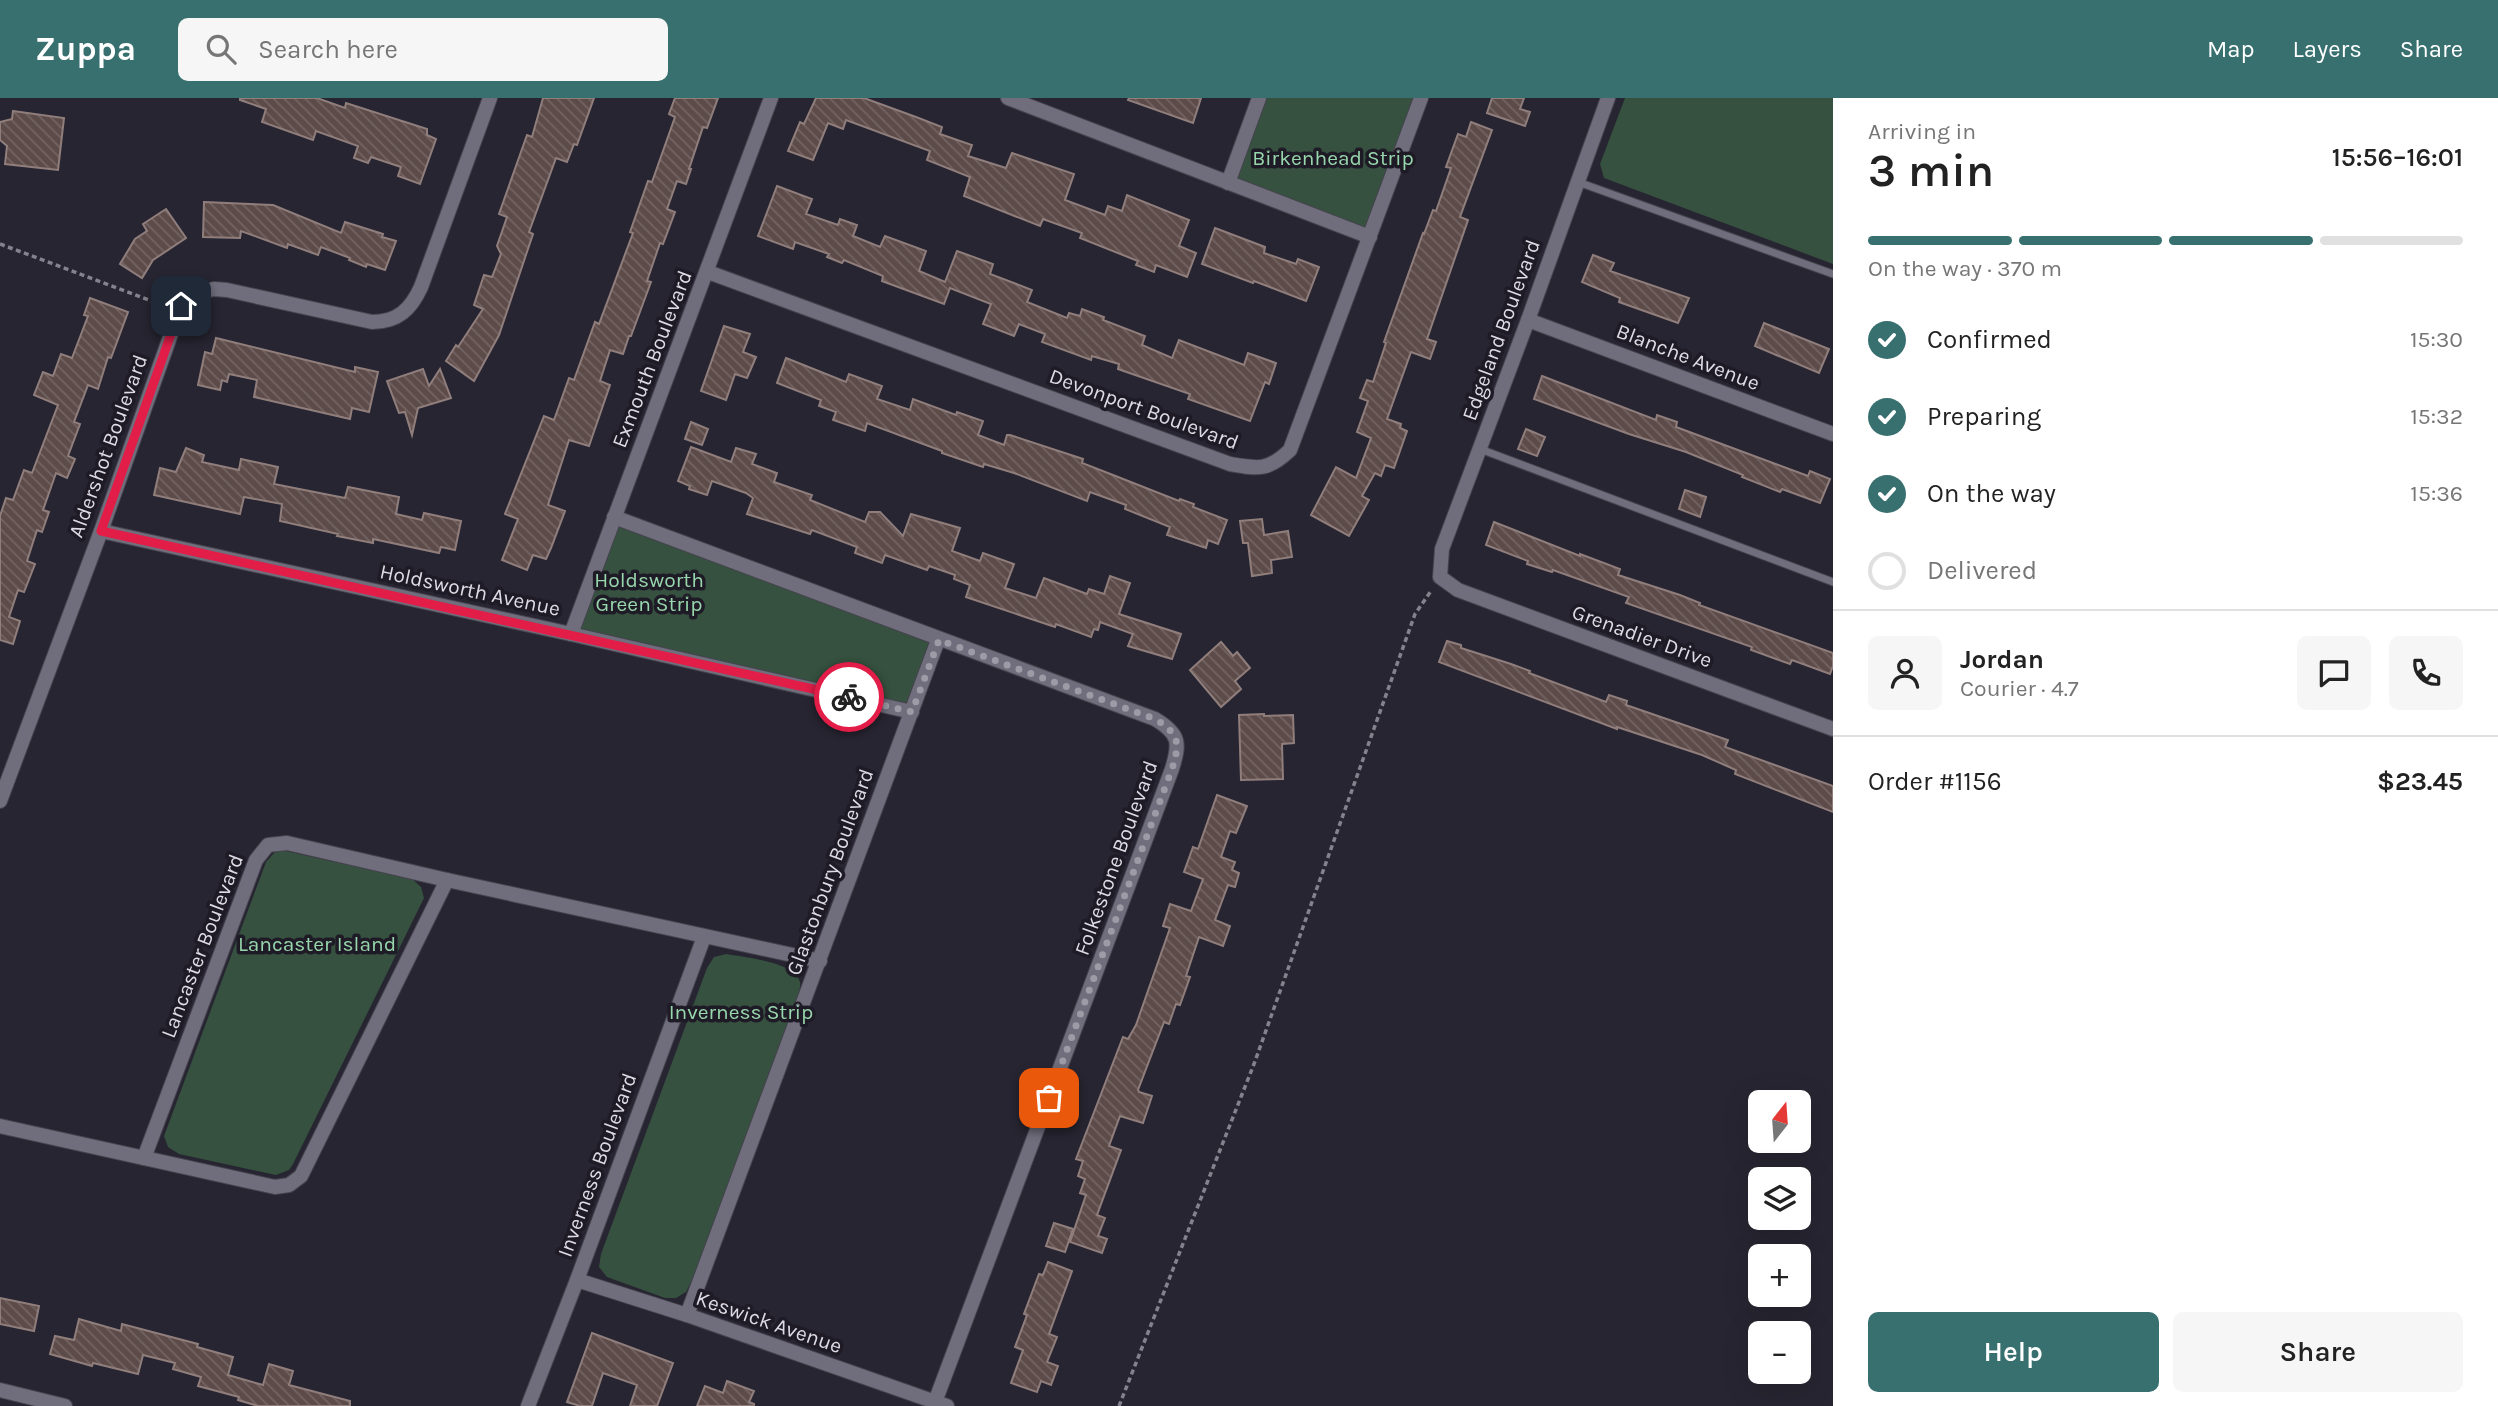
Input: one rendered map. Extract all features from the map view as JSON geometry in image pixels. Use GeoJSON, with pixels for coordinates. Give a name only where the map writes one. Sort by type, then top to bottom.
{"type":"FeatureCollection","features":[{"type":"Feature","properties":{"kind":"street"},"geometry":{"type":"LineString","coordinates":[[178,312],[190,297],[214,289],[372,322],[389,320],[403,314],[416,298],[421,286],[489,101],[472,98]]}},
{"type":"Feature","properties":{"kind":"street","name":"Exmouth Boulevard"},"geometry":{"type":"LineString","coordinates":[[571,634],[771,98]]}},
{"type":"Feature","properties":{"kind":"street"},"geometry":{"type":"LineString","coordinates":[[1009,98],[1370,237]]}},
{"type":"Feature","properties":{"kind":"street"},"geometry":{"type":"LineString","coordinates":[[1228,183],[1259,98]]}},
{"type":"Feature","properties":{"kind":"street","name":"Devonport Boulevard"},"geometry":{"type":"LineString","coordinates":[[708,272],[1230,464],[1258,469],[1277,463],[1290,450],[1421,98]]}},
{"type":"Feature","properties":{"kind":"street","name":"Edgeland Boulevard"},"geometry":{"type":"LineString","coordinates":[[1440,577],[1442,549],[1608,98]]}},
{"type":"Feature","properties":{"kind":"street","name":"Aldershot Boulevard"},"geometry":{"type":"LineString","coordinates":[[0,801],[101,531],[178,312]]}},
{"type":"Feature","properties":{"kind":"street","name":"Blanche Avenue"},"geometry":{"type":"LineString","coordinates":[[1528,320],[1833,434]]}},
{"type":"Feature","properties":{"kind":"street","name":"Folkestone Boulevard"},"geometry":{"type":"LineString","coordinates":[[614,517],[1155,719],[1169,728],[1179,748],[941,1404]]}},
{"type":"Feature","properties":{"kind":"street","name":"Holdsworth Avenue"},"geometry":{"type":"LineString","coordinates":[[101,531],[912,712]]}},
{"type":"Feature","properties":{"kind":"street","name":"Grenadier Drive"},"geometry":{"type":"LineString","coordinates":[[1440,577],[1458,590],[1833,729]]}},
{"type":"Feature","properties":{"kind":"street","name":"Glastonbury Boulevard"},"geometry":{"type":"LineString","coordinates":[[687,1315],[939,640]]}},
{"type":"Feature","properties":{"kind":"street","name":"Lancaster Boulevard"},"geometry":{"type":"LineString","coordinates":[[144,1158],[256,860],[268,845],[287,843],[820,961]]}},
{"type":"Feature","properties":{"kind":"street"},"geometry":{"type":"LineString","coordinates":[[0,1126],[275,1187],[289,1185],[300,1176],[447,880]]}},
{"type":"Feature","properties":{"kind":"street","name":"Inverness Boulevard"},"geometry":{"type":"LineString","coordinates":[[528,1406],[704,937]]}},
{"type":"Feature","properties":{"kind":"street","name":"Keswick Avenue"},"geometry":{"type":"LineString","coordinates":[[577,1280],[687,1315],[941,1404]]}},
{"type":"Feature","properties":{"kind":"street"},"geometry":{"type":"LineString","coordinates":[[0,1390],[65,1406]]}},
{"type":"Feature","properties":{"kind":"lane"},"geometry":{"type":"LineString","coordinates":[[1577,182],[1833,274]]}},
{"type":"Feature","properties":{"kind":"lane"},"geometry":{"type":"LineString","coordinates":[[1480,449],[1833,582]]}},
{"type":"Feature","properties":{"kind":"path"},"geometry":{"type":"LineString","coordinates":[[0,244],[178,312]]}},
{"type":"Feature","properties":{"kind":"path"},"geometry":{"type":"LineString","coordinates":[[1119,1406],[1254,1064],[1415,614],[1440,577]]}},
{"type":"Feature","properties":{"kind":"green space","name":"Birkenhead Strip"},"geometry":{"type":"Polygon","coordinates":[[[1259,98],[1421,98],[1370,237],[1228,183],[1259,98]]]}},
{"type":"Feature","properties":{"kind":"green space"},"geometry":{"type":"Polygon","coordinates":[[[1625,98],[1833,98],[1833,264],[1604,178],[1600,164],[1625,98]]]}},
{"type":"Feature","properties":{"kind":"green space","name":"Holdsworth Green Strip"},"geometry":{"type":"Polygon","coordinates":[[[614,517],[938,640],[912,712],[571,634],[614,517]]]}},
{"type":"Feature","properties":{"kind":"green space","name":"Lancaster Island"},"geometry":{"type":"Polygon","coordinates":[[[281,850],[412,879],[421,887],[424,898],[293,1164],[289,1170],[276,1175],[179,1154],[168,1147],[164,1136],[266,862],[281,850]]]}},
{"type":"Feature","properties":{"kind":"green space","name":"Inverness Strip"},"geometry":{"type":"Polygon","coordinates":[[[726,954],[768,962],[789,970],[800,982],[799,993],[692,1280],[686,1292],[676,1298],[665,1298],[607,1277],[599,1267],[601,1254],[707,968],[714,957],[726,954]]]}},
{"type":"Feature","properties":{"kind":"building"},"geometry":{"type":"Polygon","coordinates":[[[240,98],[317,98],[345,108],[346,103],[427,129],[427,135],[436,139],[420,184],[398,176],[401,167],[371,157],[368,163],[354,158],[358,146],[316,131],[313,140],[262,122],[266,109],[240,98]]]}},
{"type":"Feature","properties":{"kind":"building"},"geometry":{"type":"Polygon","coordinates":[[[543,98],[594,98],[577,145],[574,144],[567,162],[556,158],[529,232],[533,234],[499,335],[474,381],[446,361],[483,309],[474,305],[484,275],[492,277],[501,254],[497,246],[507,217],[499,214],[527,135],[532,137],[543,98]]]}},
{"type":"Feature","properties":{"kind":"building"},"geometry":{"type":"Polygon","coordinates":[[[675,98],[718,98],[707,128],[703,127],[686,184],[677,181],[667,209],[675,212],[663,244],[660,243],[647,281],[651,282],[631,336],[623,354],[610,350],[600,381],[610,385],[589,446],[569,440],[548,505],[565,511],[551,548],[546,559],[533,555],[527,570],[502,560],[518,519],[505,514],[544,416],[554,420],[569,378],[574,380],[595,322],[599,324],[633,233],[630,232],[648,181],[652,182],[675,117],[669,114],[675,98]]]}},
{"type":"Feature","properties":{"kind":"building"},"geometry":{"type":"Polygon","coordinates":[[[816,98],[864,98],[942,127],[940,134],[972,145],[968,156],[1006,168],[1012,153],[1074,174],[1065,200],[1105,215],[1108,206],[1122,211],[1127,195],[1189,220],[1179,246],[1196,253],[1187,277],[1156,265],[1154,272],[1136,265],[1138,261],[1080,238],[1082,233],[1043,219],[1040,226],[964,196],[970,177],[927,160],[930,151],[846,120],[843,129],[828,123],[813,160],[788,151],[800,122],[804,124],[816,98]]]}},
{"type":"Feature","properties":{"kind":"building"},"geometry":{"type":"Polygon","coordinates":[[[1201,98],[1193,123],[1128,100],[1201,98]]]}},
{"type":"Feature","properties":{"kind":"building"},"geometry":{"type":"Polygon","coordinates":[[[1492,98],[1524,98],[1520,109],[1530,112],[1525,126],[1487,113],[1492,98]]]}},
{"type":"Feature","properties":{"kind":"building"},"geometry":{"type":"Polygon","coordinates":[[[13,111],[64,118],[58,170],[5,164],[7,146],[0,140],[0,122],[12,119],[13,111]]]}},
{"type":"Feature","properties":{"kind":"building"},"geometry":{"type":"Polygon","coordinates":[[[1471,122],[1492,130],[1460,217],[1468,220],[1427,339],[1436,342],[1430,359],[1411,352],[1387,419],[1401,424],[1400,428],[1407,431],[1394,468],[1385,465],[1381,476],[1375,473],[1362,496],[1369,500],[1349,536],[1311,515],[1336,467],[1356,478],[1371,438],[1357,432],[1368,401],[1360,398],[1367,380],[1373,382],[1386,343],[1384,342],[1423,233],[1433,210],[1436,211],[1451,168],[1446,167],[1458,134],[1466,137],[1471,122]]]}},
{"type":"Feature","properties":{"kind":"building"},"geometry":{"type":"Polygon","coordinates":[[[777,186],[812,199],[806,214],[838,225],[840,219],[857,225],[853,236],[880,247],[885,236],[926,251],[919,271],[945,282],[957,251],[993,264],[990,274],[1032,290],[1027,302],[1067,318],[1069,313],[1080,316],[1082,309],[1104,317],[1103,320],[1145,336],[1142,345],[1172,358],[1179,340],[1244,365],[1248,353],[1276,363],[1269,384],[1265,382],[1250,421],[1188,399],[1190,394],[1118,369],[1119,364],[1092,356],[1091,360],[1042,342],[1045,334],[1019,324],[1014,336],[983,324],[991,304],[950,288],[944,304],[882,281],[883,276],[844,260],[842,263],[827,257],[829,254],[795,242],[793,249],[758,236],[777,186]]]}},
{"type":"Feature","properties":{"kind":"building"},"geometry":{"type":"Polygon","coordinates":[[[204,202],[273,205],[341,233],[345,222],[396,241],[385,270],[367,264],[366,267],[321,247],[318,255],[288,244],[287,248],[241,231],[240,238],[203,237],[204,202]]]}},
{"type":"Feature","properties":{"kind":"building"},"geometry":{"type":"Polygon","coordinates":[[[166,209],[186,238],[153,260],[142,278],[120,264],[135,239],[147,231],[143,224],[166,209]]]}},
{"type":"Feature","properties":{"kind":"building"},"geometry":{"type":"Polygon","coordinates":[[[1215,228],[1265,247],[1264,253],[1296,264],[1298,259],[1319,267],[1306,301],[1202,264],[1215,228]]]}},
{"type":"Feature","properties":{"kind":"building"},"geometry":{"type":"Polygon","coordinates":[[[1593,255],[1614,263],[1610,271],[1689,298],[1678,323],[1619,302],[1620,298],[1582,282],[1593,255]]]}},
{"type":"Feature","properties":{"kind":"building"},"geometry":{"type":"Polygon","coordinates":[[[90,298],[128,312],[111,358],[108,357],[98,389],[88,385],[74,422],[80,424],[68,456],[75,459],[67,478],[56,473],[43,510],[49,512],[42,532],[37,530],[27,561],[35,564],[24,592],[18,590],[9,617],[20,621],[13,644],[0,640],[0,516],[6,498],[13,500],[24,470],[32,473],[58,405],[34,395],[43,372],[53,376],[61,354],[72,358],[88,316],[84,315],[90,298]]]}},
{"type":"Feature","properties":{"kind":"building"},"geometry":{"type":"Polygon","coordinates":[[[1764,323],[1829,349],[1819,373],[1755,346],[1764,323]]]}},
{"type":"Feature","properties":{"kind":"building"},"geometry":{"type":"Polygon","coordinates":[[[724,326],[750,334],[743,352],[756,357],[747,378],[735,374],[726,400],[701,391],[724,326]]]}},
{"type":"Feature","properties":{"kind":"building"},"geometry":{"type":"Polygon","coordinates":[[[216,338],[355,372],[355,367],[378,372],[369,412],[352,408],[350,419],[254,397],[257,380],[229,374],[227,382],[222,380],[220,390],[198,385],[205,352],[212,354],[216,338]]]}},
{"type":"Feature","properties":{"kind":"building"},"geometry":{"type":"Polygon","coordinates":[[[786,358],[846,382],[849,374],[882,386],[877,399],[910,410],[913,399],[956,415],[957,412],[983,421],[978,435],[1004,445],[1007,435],[1010,435],[1083,459],[1082,463],[1179,501],[1180,499],[1194,504],[1193,507],[1227,520],[1218,544],[1208,540],[1206,548],[1167,535],[1170,527],[1125,509],[1126,505],[1090,492],[1087,501],[1014,473],[984,464],[983,467],[942,453],[867,423],[865,431],[833,420],[836,412],[819,406],[821,400],[777,383],[786,358]]]}},
{"type":"Feature","properties":{"kind":"building"},"geometry":{"type":"Polygon","coordinates":[[[423,369],[429,386],[440,369],[451,398],[418,408],[412,435],[405,412],[399,413],[387,381],[423,369]]]}},
{"type":"Feature","properties":{"kind":"building"},"geometry":{"type":"Polygon","coordinates":[[[1542,376],[1656,420],[1657,415],[1677,422],[1676,427],[1808,476],[1810,471],[1830,479],[1820,503],[1782,489],[1780,492],[1686,452],[1534,399],[1542,376]]]}},
{"type":"Feature","properties":{"kind":"building"},"geometry":{"type":"Polygon","coordinates":[[[691,422],[708,429],[702,445],[685,439],[691,422]]]}},
{"type":"Feature","properties":{"kind":"building"},"geometry":{"type":"Polygon","coordinates":[[[1526,429],[1545,437],[1537,456],[1518,449],[1526,429]]]}},
{"type":"Feature","properties":{"kind":"building"},"geometry":{"type":"Polygon","coordinates":[[[691,447],[731,462],[736,448],[756,454],[752,464],[777,473],[774,482],[812,495],[810,500],[865,522],[869,512],[880,512],[903,536],[911,514],[960,528],[952,551],[980,561],[983,553],[1014,564],[1005,588],[1036,598],[1044,578],[1087,594],[1089,589],[1104,594],[1110,576],[1130,583],[1119,614],[1181,634],[1172,659],[1128,646],[1133,634],[1100,622],[1098,630],[1094,629],[1091,637],[1056,624],[1055,627],[966,597],[970,585],[954,579],[955,575],[929,566],[927,570],[885,555],[882,563],[855,553],[857,547],[812,530],[810,534],[747,514],[753,498],[712,481],[707,495],[689,489],[690,486],[678,481],[691,447]]]}},
{"type":"Feature","properties":{"kind":"building"},"geometry":{"type":"Polygon","coordinates":[[[186,448],[204,455],[202,462],[239,470],[241,459],[278,467],[274,484],[345,498],[348,487],[399,497],[396,514],[422,520],[424,513],[461,521],[455,550],[441,547],[439,553],[373,539],[373,543],[337,536],[338,534],[280,521],[282,504],[244,497],[240,514],[154,495],[160,468],[176,472],[186,448]]]}},
{"type":"Feature","properties":{"kind":"building"},"geometry":{"type":"Polygon","coordinates":[[[1685,490],[1706,497],[1700,517],[1679,509],[1685,490]]]}},
{"type":"Feature","properties":{"kind":"building"},"geometry":{"type":"Polygon","coordinates":[[[1262,519],[1264,535],[1288,531],[1292,557],[1271,560],[1272,573],[1252,576],[1248,543],[1243,543],[1240,521],[1262,519]]]}},
{"type":"Feature","properties":{"kind":"building"},"geometry":{"type":"Polygon","coordinates":[[[1494,522],[1620,569],[1618,575],[1680,595],[1700,603],[1699,605],[1833,653],[1830,674],[1792,660],[1790,664],[1751,650],[1752,647],[1626,603],[1629,597],[1553,570],[1552,572],[1527,564],[1528,561],[1486,545],[1494,522]]]}},
{"type":"Feature","properties":{"kind":"building"},"geometry":{"type":"Polygon","coordinates":[[[1447,641],[1606,702],[1609,695],[1627,701],[1626,705],[1728,740],[1725,747],[1833,786],[1833,812],[1735,774],[1736,770],[1702,755],[1617,729],[1439,662],[1447,641]]]}},
{"type":"Feature","properties":{"kind":"building"},"geometry":{"type":"Polygon","coordinates":[[[1221,642],[1233,656],[1237,652],[1250,668],[1235,681],[1241,689],[1221,707],[1190,670],[1221,642]]]}},
{"type":"Feature","properties":{"kind":"building"},"geometry":{"type":"Polygon","coordinates":[[[1239,715],[1293,715],[1294,743],[1282,744],[1283,779],[1241,780],[1239,715]]]}},
{"type":"Feature","properties":{"kind":"building"},"geometry":{"type":"Polygon","coordinates":[[[1217,795],[1247,806],[1236,833],[1230,831],[1221,857],[1235,862],[1232,870],[1239,873],[1235,887],[1228,885],[1215,920],[1230,926],[1223,946],[1199,937],[1180,1005],[1176,1004],[1169,1024],[1164,1022],[1138,1090],[1152,1096],[1143,1123],[1120,1116],[1109,1146],[1121,1150],[1097,1215],[1105,1218],[1098,1236],[1107,1239],[1102,1253],[1070,1242],[1086,1195],[1080,1193],[1085,1179],[1078,1176],[1083,1161],[1076,1159],[1123,1037],[1128,1039],[1136,1025],[1170,928],[1163,926],[1170,904],[1191,911],[1203,879],[1184,872],[1193,847],[1198,849],[1217,795]]]}},
{"type":"Feature","properties":{"kind":"building"},"geometry":{"type":"Polygon","coordinates":[[[1054,1223],[1073,1229],[1065,1252],[1046,1246],[1054,1223]]]}},
{"type":"Feature","properties":{"kind":"building"},"geometry":{"type":"Polygon","coordinates":[[[1048,1262],[1072,1271],[1049,1334],[1057,1337],[1047,1362],[1058,1366],[1051,1385],[1041,1381],[1037,1392],[1011,1383],[1023,1350],[1015,1347],[1027,1315],[1024,1314],[1039,1274],[1043,1275],[1048,1262]]]}},
{"type":"Feature","properties":{"kind":"building"},"geometry":{"type":"Polygon","coordinates":[[[0,1298],[39,1306],[34,1331],[0,1324],[0,1298]]]}},
{"type":"Feature","properties":{"kind":"building"},"geometry":{"type":"Polygon","coordinates":[[[79,1319],[121,1331],[122,1324],[198,1344],[197,1347],[233,1357],[228,1375],[263,1385],[269,1364],[293,1371],[289,1385],[350,1401],[350,1406],[258,1406],[238,1400],[239,1397],[198,1386],[201,1377],[173,1369],[175,1363],[143,1355],[138,1374],[93,1363],[92,1366],[50,1354],[55,1336],[74,1340],[79,1319]]]}},
{"type":"Feature","properties":{"kind":"building"},"geometry":{"type":"Polygon","coordinates":[[[592,1333],[673,1363],[657,1406],[630,1406],[637,1385],[603,1373],[592,1406],[567,1402],[592,1333]]]}},
{"type":"Feature","properties":{"kind":"building"},"geometry":{"type":"Polygon","coordinates":[[[727,1381],[754,1391],[749,1402],[754,1406],[697,1406],[705,1386],[723,1393],[727,1381]]]}},
{"type":"Feature","properties":{"kind":"way so far"},"geometry":{"type":"LineString","coordinates":[[849,697],[912,712],[939,640],[1155,719],[1169,728],[1176,738],[1179,748],[1172,769],[1049,1098]]}},
{"type":"Feature","properties":{"kind":"route"},"geometry":{"type":"LineString","coordinates":[[181,306],[101,531],[849,697]]}}]}
